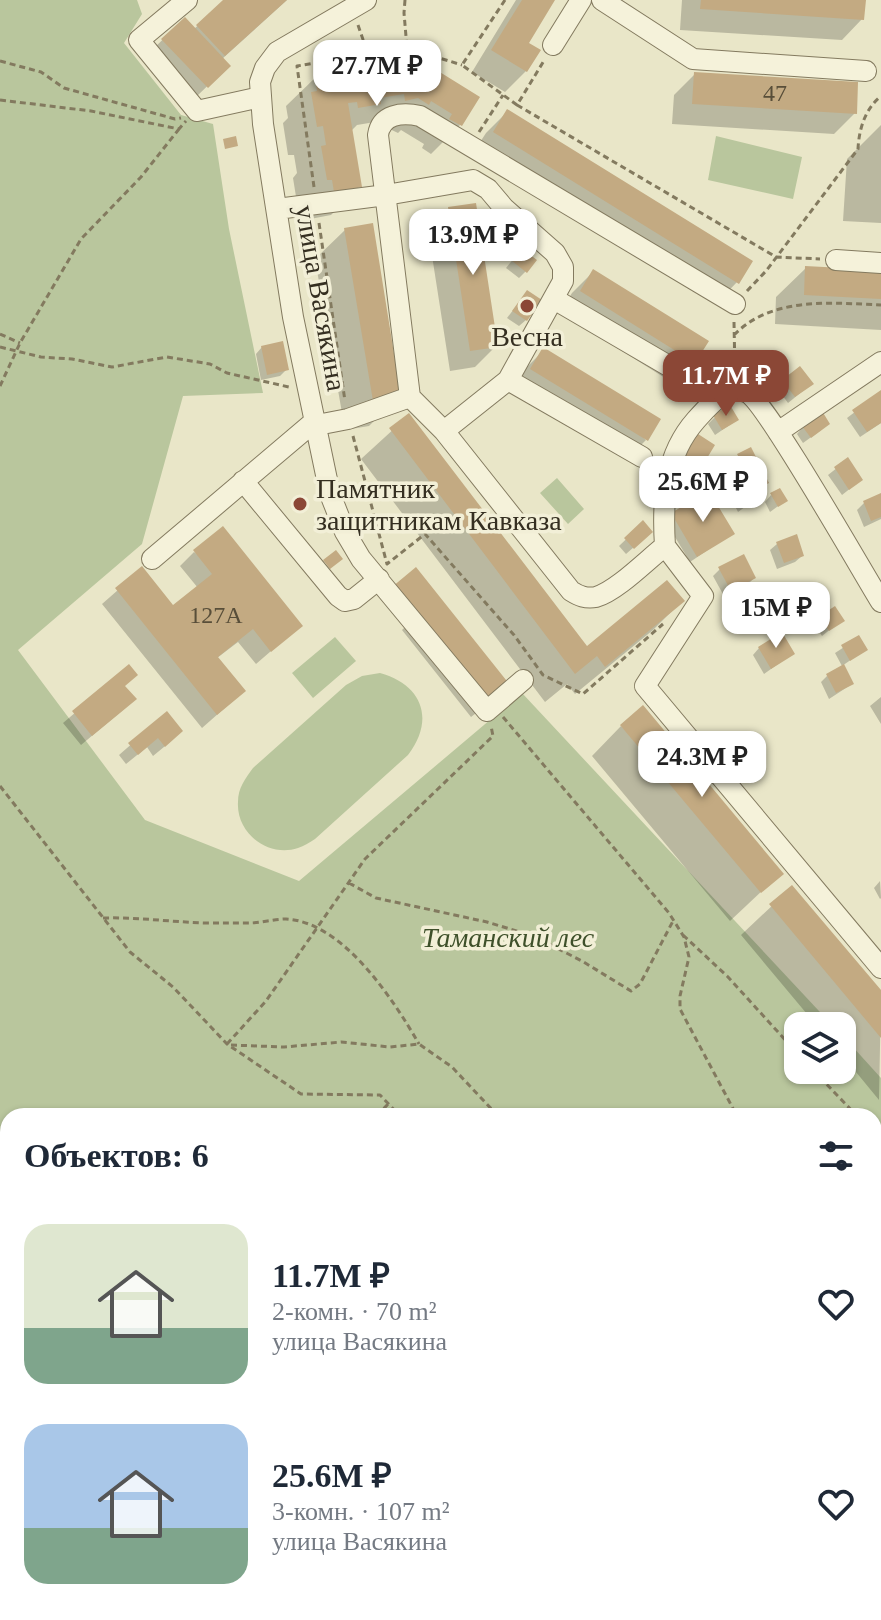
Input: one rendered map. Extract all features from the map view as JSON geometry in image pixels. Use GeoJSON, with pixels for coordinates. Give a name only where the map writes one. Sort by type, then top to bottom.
{"type":"FeatureCollection","features":[{"type":"Feature","properties":{"kind":"street"},"geometry":{"type":"LineString","coordinates":[[187,0],[139,40],[197,111],[261,97]]}},
{"type":"Feature","properties":{"kind":"street"},"geometry":{"type":"LineString","coordinates":[[553,45],[581,0]]}},
{"type":"Feature","properties":{"kind":"street"},"geometry":{"type":"LineString","coordinates":[[602,0],[693,59],[866,71]]}},
{"type":"Feature","properties":{"kind":"street","name":"улица Васякина"},"geometry":{"type":"LineString","coordinates":[[359,5],[277,52],[265,68],[260,82],[263,124],[293,317],[316,423],[348,419],[410,397]]}},
{"type":"Feature","properties":{"kind":"street"},"geometry":{"type":"LineString","coordinates":[[665,546],[606,592],[594,598],[581,597],[571,591],[444,431],[410,397],[379,126],[385,119],[405,112],[420,116],[735,304]]}},
{"type":"Feature","properties":{"kind":"street"},"geometry":{"type":"LineString","coordinates":[[473,180],[490,158]]}},
{"type":"Feature","properties":{"kind":"street"},"geometry":{"type":"LineString","coordinates":[[277,209],[473,180],[488,189],[504,208],[555,253],[563,267],[563,281],[508,380],[444,431]]}},
{"type":"Feature","properties":{"kind":"street"},"geometry":{"type":"LineString","coordinates":[[836,260],[881,263]]}},
{"type":"Feature","properties":{"kind":"street"},"geometry":{"type":"LineString","coordinates":[[554,299],[691,379]]}},
{"type":"Feature","properties":{"kind":"street"},"geometry":{"type":"LineString","coordinates":[[778,432],[881,362]]}},
{"type":"Feature","properties":{"kind":"street"},"geometry":{"type":"LineString","coordinates":[[508,380],[642,457]]}},
{"type":"Feature","properties":{"kind":"street"},"geometry":{"type":"LineString","coordinates":[[881,602],[757,401],[748,392],[736,390],[716,400],[673,452],[662,508],[665,546],[703,596],[645,686],[881,968]]}},
{"type":"Feature","properties":{"kind":"street"},"geometry":{"type":"LineString","coordinates":[[152,559],[316,423],[330,494],[345,532],[361,559],[489,709],[523,680]]}},
{"type":"Feature","properties":{"kind":"street"},"geometry":{"type":"LineString","coordinates":[[243,481],[338,596],[345,601],[354,599],[379,579]]}},
{"type":"Feature","properties":{"kind":"path"},"geometry":{"type":"LineString","coordinates":[[405,0],[407,48]]}},
{"type":"Feature","properties":{"kind":"path"},"geometry":{"type":"LineString","coordinates":[[505,0],[462,65],[517,105],[776,257],[836,260]]}},
{"type":"Feature","properties":{"kind":"path"},"geometry":{"type":"LineString","coordinates":[[359,5],[368,54]]}},
{"type":"Feature","properties":{"kind":"path"},"geometry":{"type":"LineString","coordinates":[[517,105],[553,45]]}},
{"type":"Feature","properties":{"kind":"path"},"geometry":{"type":"LineString","coordinates":[[0,61],[41,72],[64,88],[175,119],[190,117],[141,177],[81,239],[20,343],[0,386]]}},
{"type":"Feature","properties":{"kind":"path"},"geometry":{"type":"LineString","coordinates":[[470,146],[503,95]]}},
{"type":"Feature","properties":{"kind":"path"},"geometry":{"type":"LineString","coordinates":[[736,390],[735,304],[776,257],[858,149],[859,130],[872,103],[881,96]]}},
{"type":"Feature","properties":{"kind":"path"},"geometry":{"type":"LineString","coordinates":[[0,100],[91,111],[179,129]]}},
{"type":"Feature","properties":{"kind":"path"},"geometry":{"type":"LineString","coordinates":[[734,335],[747,322],[806,302],[881,305]]}},
{"type":"Feature","properties":{"kind":"path"},"geometry":{"type":"LineString","coordinates":[[0,334],[20,343]]}},
{"type":"Feature","properties":{"kind":"path"},"geometry":{"type":"LineString","coordinates":[[0,347],[112,367],[167,357],[210,364],[227,373],[309,390]]}},
{"type":"Feature","properties":{"kind":"path"},"geometry":{"type":"LineString","coordinates":[[227,1044],[266,1001],[365,859],[493,736],[489,709]]}},
{"type":"Feature","properties":{"kind":"path"},"geometry":{"type":"LineString","coordinates":[[489,709],[508,722],[680,932],[689,957],[680,1009],[733,1108]]}},
{"type":"Feature","properties":{"kind":"path"},"geometry":{"type":"LineString","coordinates":[[0,786],[130,952],[173,987],[227,1044],[301,1094],[380,1095],[392,1108]]}},
{"type":"Feature","properties":{"kind":"path"},"geometry":{"type":"LineString","coordinates":[[349,882],[376,898],[487,922],[533,936],[631,991],[640,984],[673,921]]}},
{"type":"Feature","properties":{"kind":"path"},"geometry":{"type":"LineString","coordinates":[[103,918],[251,923],[285,919],[316,927],[339,943],[371,973],[405,1019],[419,1044],[452,1067],[490,1108]]}},
{"type":"Feature","properties":{"kind":"path"},"geometry":{"type":"LineString","coordinates":[[680,932],[728,977],[784,1039]]}},
{"type":"Feature","properties":{"kind":"path"},"geometry":{"type":"LineString","coordinates":[[227,1044],[284,1047],[341,1042],[390,1047],[419,1044]]}},
{"type":"Feature","properties":{"kind":"path"},"geometry":{"type":"LineString","coordinates":[[826,1084],[849,1108]]}},
{"type":"Feature","properties":{"kind":"path"},"geometry":{"type":"LineString","coordinates":[[384,1108],[388,1104]]}},
{"type":"Feature","properties":{"kind":"green space","name":"Таманский лес"},"geometry":{"type":"Polygon","coordinates":[[[0,0],[137,0],[142,14],[124,43],[181,115],[213,124],[229,229],[263,393],[183,396],[142,544],[18,650],[145,820],[299,881],[522,693],[820,1012],[784,1012],[784,1084],[856,1084],[856,1050],[881,1078],[881,1108],[0,1108],[0,0]]]}},
{"type":"Feature","properties":{"kind":"green space"},"geometry":{"type":"Polygon","coordinates":[[[716,136],[802,157],[793,199],[708,180],[716,136]]]}},
{"type":"Feature","properties":{"kind":"green space"},"geometry":{"type":"Polygon","coordinates":[[[557,478],[584,509],[568,524],[540,493],[557,478]]]}},
{"type":"Feature","properties":{"kind":"green space"},"geometry":{"type":"Polygon","coordinates":[[[335,637],[356,661],[313,698],[292,673],[335,637]]]}},
{"type":"Feature","properties":{"kind":"green space"},"geometry":{"type":"Polygon","coordinates":[[[380,673],[406,686],[420,705],[421,729],[408,755],[307,844],[287,850],[265,846],[256,840],[242,824],[238,802],[241,788],[253,768],[346,685],[362,676],[380,673]]]}},
{"type":"Feature","properties":{"kind":"building"},"geometry":{"type":"Polygon","coordinates":[[[223,0],[287,0],[225,56],[196,25],[223,0]]]}},
{"type":"Feature","properties":{"kind":"building"},"geometry":{"type":"Polygon","coordinates":[[[522,0],[555,0],[529,43],[541,50],[527,72],[491,50],[522,0]]]}},
{"type":"Feature","properties":{"kind":"building"},"geometry":{"type":"Polygon","coordinates":[[[701,0],[866,0],[864,20],[700,9],[701,0]]]}},
{"type":"Feature","properties":{"kind":"building"},"geometry":{"type":"Polygon","coordinates":[[[185,17],[231,66],[208,88],[161,39],[185,17]]]}},
{"type":"Feature","properties":{"kind":"building"},"geometry":{"type":"Polygon","coordinates":[[[422,61],[480,97],[462,126],[449,119],[452,114],[431,101],[429,105],[418,98],[405,101],[404,94],[380,98],[381,104],[358,108],[357,102],[348,103],[362,187],[334,192],[332,180],[327,180],[321,146],[326,145],[323,126],[317,127],[311,92],[317,91],[315,75],[347,70],[347,74],[371,70],[371,66],[422,61]]]}},
{"type":"Feature","properties":{"kind":"building"},"geometry":{"type":"Polygon","coordinates":[[[694,72],[858,82],[857,114],[692,104],[694,72]]]}},
{"type":"Feature","properties":{"kind":"building"},"geometry":{"type":"Polygon","coordinates":[[[507,109],[753,261],[739,284],[493,132],[507,109]]]}},
{"type":"Feature","properties":{"kind":"building"},"geometry":{"type":"Polygon","coordinates":[[[236,136],[238,146],[225,149],[223,139],[236,136]]]}},
{"type":"Feature","properties":{"kind":"building"},"geometry":{"type":"Polygon","coordinates":[[[476,203],[498,347],[470,351],[448,207],[476,203]]]}},
{"type":"Feature","properties":{"kind":"building"},"geometry":{"type":"Polygon","coordinates":[[[373,223],[401,397],[373,401],[344,228],[373,223]]]}},
{"type":"Feature","properties":{"kind":"building"},"geometry":{"type":"Polygon","coordinates":[[[521,248],[537,260],[527,273],[511,260],[521,248]]]}},
{"type":"Feature","properties":{"kind":"building"},"geometry":{"type":"Polygon","coordinates":[[[805,266],[881,270],[881,299],[804,295],[805,266]]]}},
{"type":"Feature","properties":{"kind":"building"},"geometry":{"type":"Polygon","coordinates":[[[593,269],[709,341],[695,363],[580,291],[593,269]]]}},
{"type":"Feature","properties":{"kind":"building","name":"Весна"},"geometry":{"type":"Polygon","coordinates":[[[527,290],[542,300],[527,321],[512,311],[527,290]]]}},
{"type":"Feature","properties":{"kind":"building"},"geometry":{"type":"Polygon","coordinates":[[[283,341],[289,370],[267,375],[261,346],[283,341]]]}},
{"type":"Feature","properties":{"kind":"building"},"geometry":{"type":"Polygon","coordinates":[[[543,347],[661,419],[648,441],[530,369],[543,347]]]}},
{"type":"Feature","properties":{"kind":"building"},"geometry":{"type":"Polygon","coordinates":[[[800,366],[814,384],[795,397],[782,380],[800,366]]]}},
{"type":"Feature","properties":{"kind":"building"},"geometry":{"type":"Polygon","coordinates":[[[881,390],[881,423],[867,432],[852,410],[881,390]]]}},
{"type":"Feature","properties":{"kind":"building"},"geometry":{"type":"Polygon","coordinates":[[[730,405],[739,420],[722,430],[713,415],[730,405]]]}},
{"type":"Feature","properties":{"kind":"building"},"geometry":{"type":"Polygon","coordinates":[[[822,411],[830,424],[811,438],[802,426],[822,411]]]}},
{"type":"Feature","properties":{"kind":"building"},"geometry":{"type":"Polygon","coordinates":[[[409,413],[587,646],[667,580],[685,601],[605,667],[597,656],[575,674],[389,428],[409,413]]]}},
{"type":"Feature","properties":{"kind":"building"},"geometry":{"type":"Polygon","coordinates":[[[695,432],[715,445],[698,473],[677,460],[695,432]]]}},
{"type":"Feature","properties":{"kind":"building"},"geometry":{"type":"Polygon","coordinates":[[[751,447],[761,467],[748,474],[737,454],[751,447]]]}},
{"type":"Feature","properties":{"kind":"building"},"geometry":{"type":"Polygon","coordinates":[[[848,457],[863,480],[849,490],[834,467],[848,457]]]}},
{"type":"Feature","properties":{"kind":"building"},"geometry":{"type":"Polygon","coordinates":[[[764,473],[769,483],[751,492],[756,501],[745,506],[736,488],[764,473]]]}},
{"type":"Feature","properties":{"kind":"building"},"geometry":{"type":"Polygon","coordinates":[[[780,488],[788,501],[778,507],[770,493],[780,488]]]}},
{"type":"Feature","properties":{"kind":"building"},"geometry":{"type":"Polygon","coordinates":[[[709,491],[735,534],[697,557],[671,513],[709,491]]]}},
{"type":"Feature","properties":{"kind":"building"},"geometry":{"type":"Polygon","coordinates":[[[881,493],[881,517],[871,521],[863,501],[881,493]]]}},
{"type":"Feature","properties":{"kind":"building"},"geometry":{"type":"Polygon","coordinates":[[[643,520],[653,532],[634,549],[624,538],[643,520]]]}},
{"type":"Feature","properties":{"kind":"building"},"geometry":{"type":"Polygon","coordinates":[[[223,526],[303,626],[271,652],[253,629],[218,657],[246,691],[217,715],[115,588],[142,566],[173,605],[212,574],[193,550],[223,526]]]}},
{"type":"Feature","properties":{"kind":"building"},"geometry":{"type":"Polygon","coordinates":[[[797,534],[804,556],[784,563],[776,542],[797,534]]]}},
{"type":"Feature","properties":{"kind":"building"},"geometry":{"type":"Polygon","coordinates":[[[336,550],[343,559],[330,569],[323,560],[336,550]]]}},
{"type":"Feature","properties":{"kind":"building"},"geometry":{"type":"Polygon","coordinates":[[[744,554],[756,578],[731,591],[718,567],[744,554]]]}},
{"type":"Feature","properties":{"kind":"building"},"geometry":{"type":"Polygon","coordinates":[[[416,567],[510,685],[486,705],[392,587],[416,567]]]}},
{"type":"Feature","properties":{"kind":"building"},"geometry":{"type":"Polygon","coordinates":[[[779,592],[788,608],[762,622],[753,606],[779,592]]]}},
{"type":"Feature","properties":{"kind":"building"},"geometry":{"type":"Polygon","coordinates":[[[835,606],[845,621],[829,631],[820,616],[835,606]]]}},
{"type":"Feature","properties":{"kind":"building"},"geometry":{"type":"Polygon","coordinates":[[[782,632],[795,654],[771,669],[758,647],[782,632]]]}},
{"type":"Feature","properties":{"kind":"building"},"geometry":{"type":"Polygon","coordinates":[[[859,635],[868,650],[850,661],[841,645],[859,635]]]}},
{"type":"Feature","properties":{"kind":"building"},"geometry":{"type":"Polygon","coordinates":[[[129,664],[138,675],[125,686],[137,699],[92,736],[72,711],[129,664]]]}},
{"type":"Feature","properties":{"kind":"building"},"geometry":{"type":"Polygon","coordinates":[[[844,664],[854,684],[836,693],[826,674],[844,664]]]}},
{"type":"Feature","properties":{"kind":"building"},"geometry":{"type":"Polygon","coordinates":[[[643,705],[784,874],[761,893],[620,725],[643,705]]]}},
{"type":"Feature","properties":{"kind":"building"},"geometry":{"type":"Polygon","coordinates":[[[167,711],[183,731],[165,747],[158,738],[138,755],[128,743],[167,711]]]}},
{"type":"Feature","properties":{"kind":"building"},"geometry":{"type":"Polygon","coordinates":[[[792,885],[881,990],[881,1038],[769,904],[792,885]]]}},
{"type":"Feature","properties":{"kind":"place","name":"Весна"},"geometry":{"type":"Point","coordinates":[527,306]}},
{"type":"Feature","properties":{"kind":"place","name":"Памятник защитникам Кавказа"},"geometry":{"type":"Point","coordinates":[300,504]}}]}
